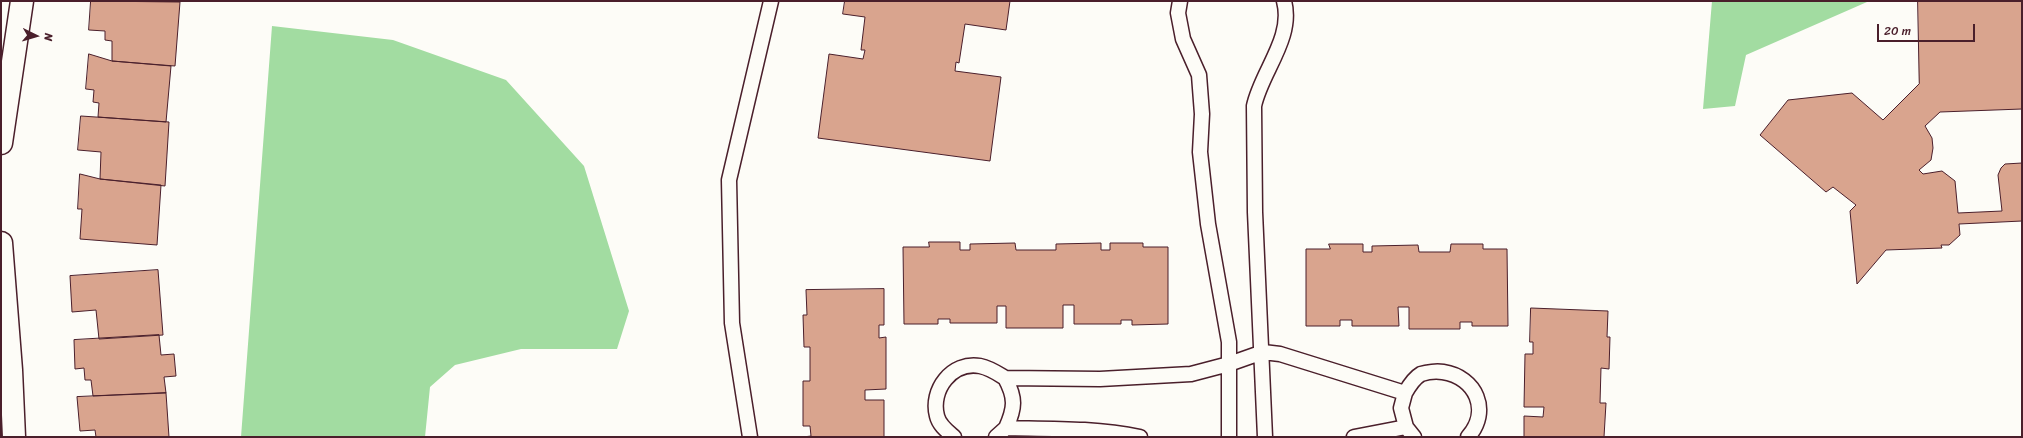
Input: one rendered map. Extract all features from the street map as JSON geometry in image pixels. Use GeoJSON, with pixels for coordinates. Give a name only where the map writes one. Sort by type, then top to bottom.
{"type":"FeatureCollection","features":[{"type":"Feature","properties":{"kind":"street"},"geometry":{"type":"LineString","coordinates":[[1,143],[22,1]]}},
{"type":"Feature","properties":{"kind":"street"},"geometry":{"type":"LineString","coordinates":[[1,243],[11,370],[14,437]]}},
{"type":"Feature","properties":{"kind":"lane"},"geometry":{"type":"LineString","coordinates":[[750,437],[732,323],[729,180],[771,1]]}},
{"type":"Feature","properties":{"kind":"lane"},"geometry":{"type":"LineString","coordinates":[[1180,1],[1178,13],[1183,39],[1199,75],[1202,114],[1200,152],[1208,224],[1229,342],[1229,437]]}},
{"type":"Feature","properties":{"kind":"lane"},"geometry":{"type":"LineString","coordinates":[[1265,437],[1255,212],[1254,106],[1257,92],[1278,48],[1286,9],[1284,1]]}},
{"type":"Feature","properties":{"kind":"lane"},"geometry":{"type":"LineString","coordinates":[[1005,378],[1074,379],[1192,374],[1229,364],[1262,352],[1280,354],[1405,393]]}},
{"type":"Feature","properties":{"kind":"lane"},"geometry":{"type":"LineString","coordinates":[[954,437],[943,428],[937,417],[935,403],[938,389],[948,375],[962,367],[978,366],[992,369],[1005,378],[1011,389],[1014,406],[1001,433],[1080,430],[1120,433],[1140,437]]}},
{"type":"Feature","properties":{"kind":"lane"},"geometry":{"type":"LineString","coordinates":[[1354,437],[1410,432],[1401,408],[1405,393],[1412,382],[1422,374],[1438,372],[1454,374],[1467,381],[1474,390],[1479,406],[1475,427],[1468,437]]}},
{"type":"Feature","properties":{"kind":"green space"},"geometry":{"type":"Polygon","coordinates":[[[1712,1],[1867,2],[1746,55],[1735,106],[1703,109],[1712,1]]]}},
{"type":"Feature","properties":{"kind":"green space"},"geometry":{"type":"Polygon","coordinates":[[[272,26],[393,40],[506,80],[584,166],[629,311],[617,349],[521,349],[455,365],[430,387],[425,437],[241,437],[272,26]]]}},
{"type":"Feature","properties":{"kind":"building"},"geometry":{"type":"Polygon","coordinates":[[[91,1],[180,2],[175,66],[112,61],[112,41],[105,40],[105,31],[89,30],[91,1]]]}},
{"type":"Feature","properties":{"kind":"building"},"geometry":{"type":"Polygon","coordinates":[[[845,1],[1010,1],[1006,30],[965,24],[959,63],[956,62],[955,71],[1001,77],[990,161],[818,138],[829,54],[863,59],[865,50],[861,50],[865,17],[843,14],[845,1]]]}},
{"type":"Feature","properties":{"kind":"building"},"geometry":{"type":"Polygon","coordinates":[[[1918,1],[2022,1],[2022,109],[1940,112],[1925,126],[1932,138],[1933,148],[1931,160],[1919,170],[1923,174],[1942,171],[1955,181],[1958,213],[2002,211],[1998,175],[2001,168],[2005,164],[2022,163],[2022,221],[1959,224],[1960,235],[1949,245],[1941,245],[1942,248],[1886,250],[1857,284],[1850,211],[1856,205],[1833,187],[1826,192],[1760,135],[1788,100],[1852,93],[1883,120],[1919,84],[1918,1]]]}},
{"type":"Feature","properties":{"kind":"building"},"geometry":{"type":"Polygon","coordinates":[[[89,54],[112,61],[171,66],[166,122],[98,117],[99,103],[93,102],[94,90],[86,89],[89,54]]]}},
{"type":"Feature","properties":{"kind":"building"},"geometry":{"type":"Polygon","coordinates":[[[81,116],[169,122],[165,186],[100,179],[101,152],[78,150],[81,116]]]}},
{"type":"Feature","properties":{"kind":"building"},"geometry":{"type":"Polygon","coordinates":[[[80,174],[100,179],[161,185],[157,245],[80,239],[82,209],[78,209],[80,174]]]}},
{"type":"Feature","properties":{"kind":"building"},"geometry":{"type":"Polygon","coordinates":[[[929,242],[960,242],[960,250],[970,250],[970,244],[1015,243],[1016,250],[1056,250],[1056,244],[1101,243],[1101,250],[1110,250],[1110,243],[1143,243],[1143,247],[1168,247],[1168,324],[1132,325],[1132,320],[1121,320],[1121,324],[1074,324],[1074,305],[1063,305],[1063,328],[1006,328],[1006,306],[997,306],[997,323],[950,323],[950,319],[938,319],[938,324],[904,324],[903,247],[929,247],[929,242]]]}},
{"type":"Feature","properties":{"kind":"building"},"geometry":{"type":"Polygon","coordinates":[[[1329,244],[1363,244],[1363,252],[1372,252],[1372,246],[1418,245],[1419,252],[1450,252],[1451,244],[1483,244],[1483,249],[1507,249],[1508,326],[1472,326],[1472,322],[1460,322],[1460,329],[1409,329],[1409,307],[1398,307],[1399,326],[1352,326],[1352,320],[1340,320],[1340,326],[1306,326],[1306,249],[1330,249],[1329,244]]]}},
{"type":"Feature","properties":{"kind":"building"},"geometry":{"type":"Polygon","coordinates":[[[158,270],[163,335],[99,339],[96,310],[72,312],[70,276],[158,270]]]}},
{"type":"Feature","properties":{"kind":"building"},"geometry":{"type":"Polygon","coordinates":[[[884,289],[884,325],[879,325],[879,338],[886,337],[886,389],[865,390],[865,400],[884,400],[884,437],[803,437],[811,436],[810,426],[803,426],[803,381],[810,381],[810,347],[804,347],[803,315],[807,315],[806,290],[884,289]]]}},
{"type":"Feature","properties":{"kind":"building"},"geometry":{"type":"Polygon","coordinates":[[[1531,308],[1608,311],[1607,337],[1610,337],[1609,369],[1601,368],[1600,403],[1606,403],[1604,437],[1524,437],[1524,416],[1543,417],[1544,407],[1524,407],[1525,354],[1533,354],[1533,342],[1530,342],[1531,308]]]}},
{"type":"Feature","properties":{"kind":"building"},"geometry":{"type":"Polygon","coordinates":[[[159,335],[161,355],[174,354],[176,376],[164,377],[166,393],[93,396],[91,380],[85,380],[84,368],[75,369],[74,340],[159,335]]]}},
{"type":"Feature","properties":{"kind":"building"},"geometry":{"type":"Polygon","coordinates":[[[166,393],[169,437],[96,437],[95,430],[80,431],[77,397],[166,393]]]}}]}
